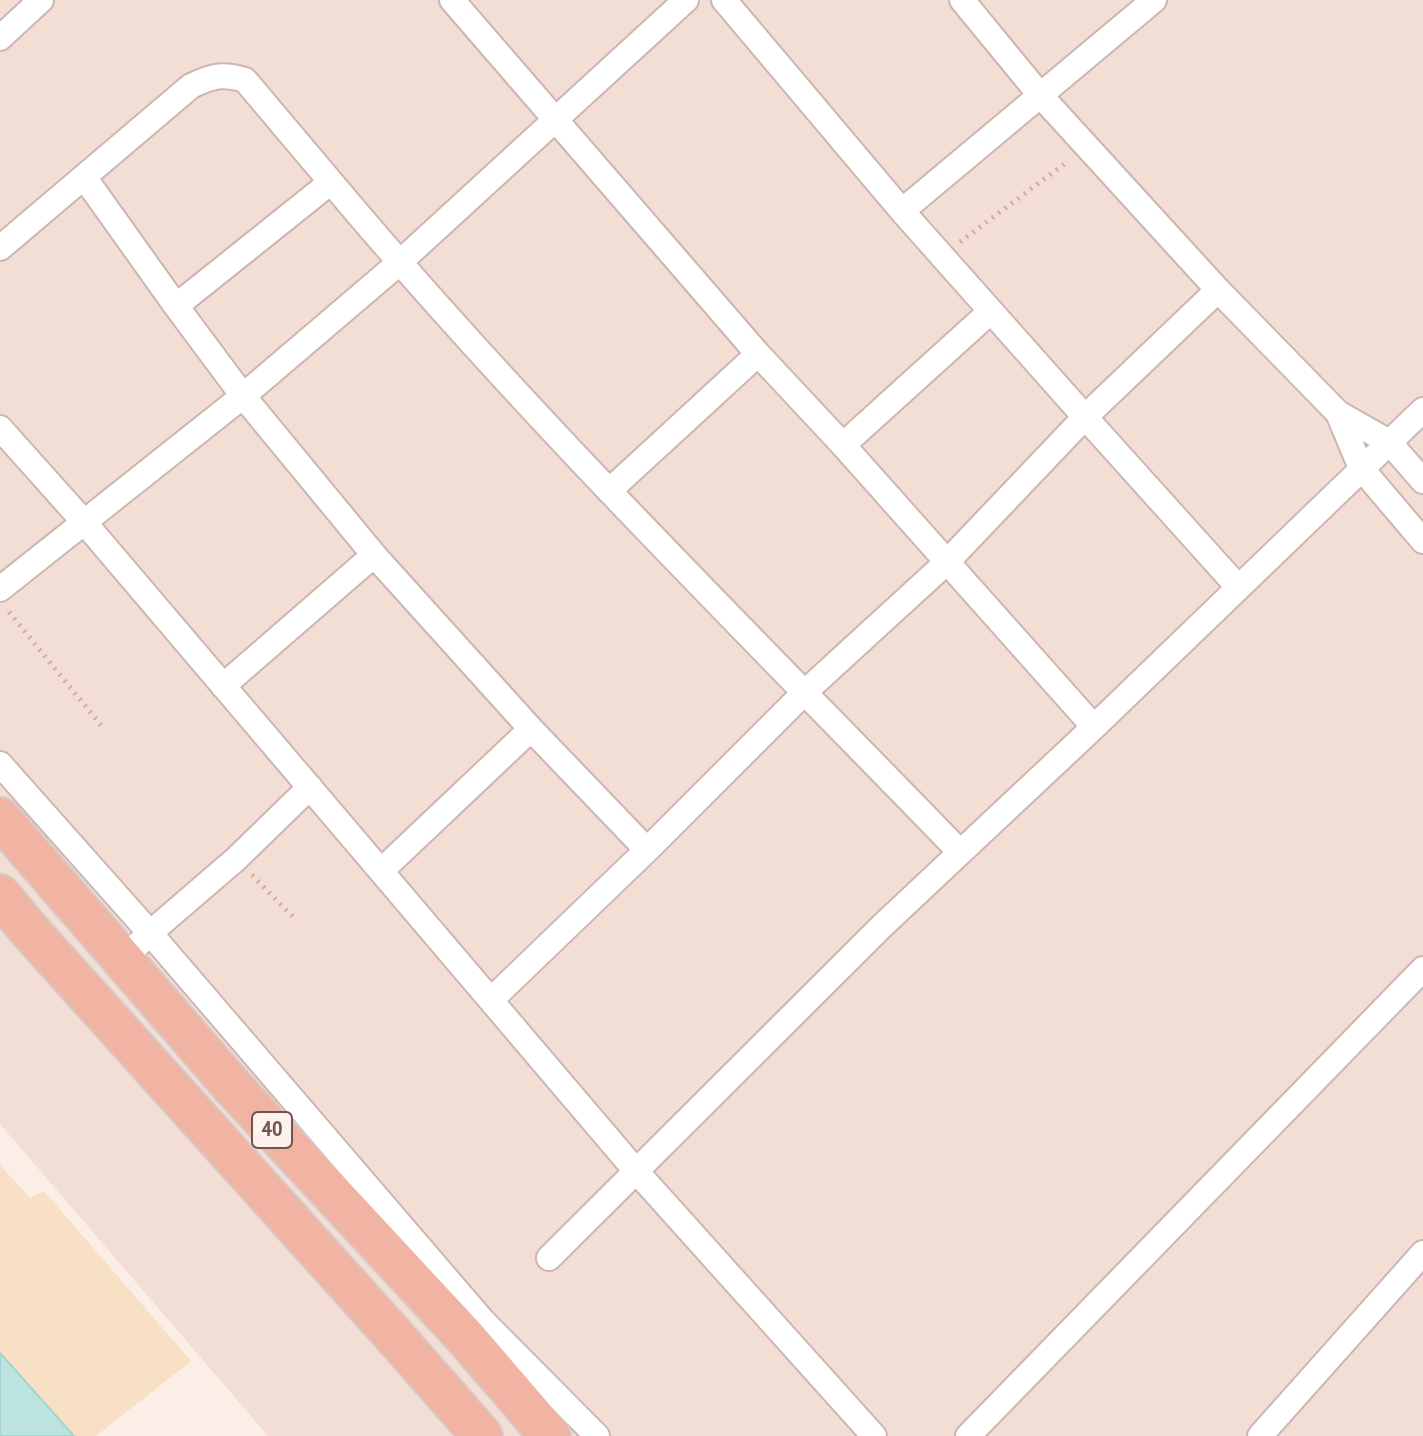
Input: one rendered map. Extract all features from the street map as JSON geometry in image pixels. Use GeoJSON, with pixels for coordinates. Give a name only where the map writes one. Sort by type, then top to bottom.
{"type":"FeatureCollection","features":[{"type":"Feature","properties":{"kind":"highway","name":"40"},"geometry":{"type":"LineString","coordinates":[[0,818],[136,946],[232,1086],[465,1337],[550,1436]]}},
{"type":"Feature","properties":{"kind":"highway","name":"40"},"geometry":{"type":"LineString","coordinates":[[0,895],[482,1436]]}},
{"type":"Feature","properties":{"kind":"street"},"geometry":{"type":"LineString","coordinates":[[0,38],[41,0]]}},
{"type":"Feature","properties":{"kind":"street"},"geometry":{"type":"LineString","coordinates":[[452,0],[758,354],[1094,727]]}},
{"type":"Feature","properties":{"kind":"street"},"geometry":{"type":"LineString","coordinates":[[0,589],[243,396],[399,263],[686,0]]}},
{"type":"Feature","properties":{"kind":"street"},"geometry":{"type":"LineString","coordinates":[[724,0],[902,211],[1238,587]]}},
{"type":"Feature","properties":{"kind":"street"},"geometry":{"type":"LineString","coordinates":[[962,0],[1040,95],[1218,290],[1338,413],[1389,442],[1423,481]]}},
{"type":"Feature","properties":{"kind":"street"},"geometry":{"type":"LineString","coordinates":[[902,211],[1154,0]]}},
{"type":"Feature","properties":{"kind":"street"},"geometry":{"type":"LineString","coordinates":[[0,248],[191,86],[207,78],[230,75],[245,80],[399,263],[609,491],[960,852]]}},
{"type":"Feature","properties":{"kind":"street"},"geometry":{"type":"LineString","coordinates":[[84,177],[243,396],[374,555],[531,729],[647,850]]}},
{"type":"Feature","properties":{"kind":"street"},"geometry":{"type":"LineString","coordinates":[[176,306],[331,182]]}},
{"type":"Feature","properties":{"kind":"street"},"geometry":{"type":"LineString","coordinates":[[491,1000],[805,692],[947,562],[1085,417],[1218,290]]}},
{"type":"Feature","properties":{"kind":"street"},"geometry":{"type":"LineString","coordinates":[[843,445],[991,311]]}},
{"type":"Feature","properties":{"kind":"street"},"geometry":{"type":"LineString","coordinates":[[609,491],[758,354]]}},
{"type":"Feature","properties":{"kind":"street"},"geometry":{"type":"LineString","coordinates":[[549,1258],[882,926],[1423,410]]}},
{"type":"Feature","properties":{"kind":"street"},"geometry":{"type":"LineString","coordinates":[[1338,413],[1361,468],[1423,541]]}},
{"type":"Feature","properties":{"kind":"street"},"geometry":{"type":"LineString","coordinates":[[0,428],[84,522],[636,1171],[874,1436]]}},
{"type":"Feature","properties":{"kind":"street"},"geometry":{"type":"LineString","coordinates":[[223,686],[374,555]]}},
{"type":"Feature","properties":{"kind":"street"},"geometry":{"type":"LineString","coordinates":[[381,871],[531,729]]}},
{"type":"Feature","properties":{"kind":"street"},"geometry":{"type":"LineString","coordinates":[[0,764],[136,946],[483,1321],[597,1436]]}},
{"type":"Feature","properties":{"kind":"street"},"geometry":{"type":"LineString","coordinates":[[136,946],[236,859],[310,787]]}},
{"type":"Feature","properties":{"kind":"street"},"geometry":{"type":"LineString","coordinates":[[968,1436],[1423,969]]}},
{"type":"Feature","properties":{"kind":"street"},"geometry":{"type":"LineString","coordinates":[[1260,1436],[1423,1253]]}},
{"type":"Feature","properties":{"kind":"path"},"geometry":{"type":"LineString","coordinates":[[942,256],[1087,147]]}},
{"type":"Feature","properties":{"kind":"path"},"geometry":{"type":"LineString","coordinates":[[0,600],[104,729]]}},
{"type":"Feature","properties":{"kind":"path"},"geometry":{"type":"LineString","coordinates":[[236,859],[293,917]]}},
{"type":"Feature","properties":{"kind":"shaded area"},"geometry":{"type":"Polygon","coordinates":[[[0,0],[1423,0],[1423,1436],[268,1436],[0,1124],[0,0]]]}},
{"type":"Feature","properties":{"kind":"sand"},"geometry":{"type":"Polygon","coordinates":[[[0,1165],[30,1198],[44,1191],[191,1361],[96,1436],[0,1436],[0,1165]]]}},
{"type":"Feature","properties":{"kind":"water"},"geometry":{"type":"Polygon","coordinates":[[[0,1353],[74,1436],[0,1436],[0,1353]]]}}]}
